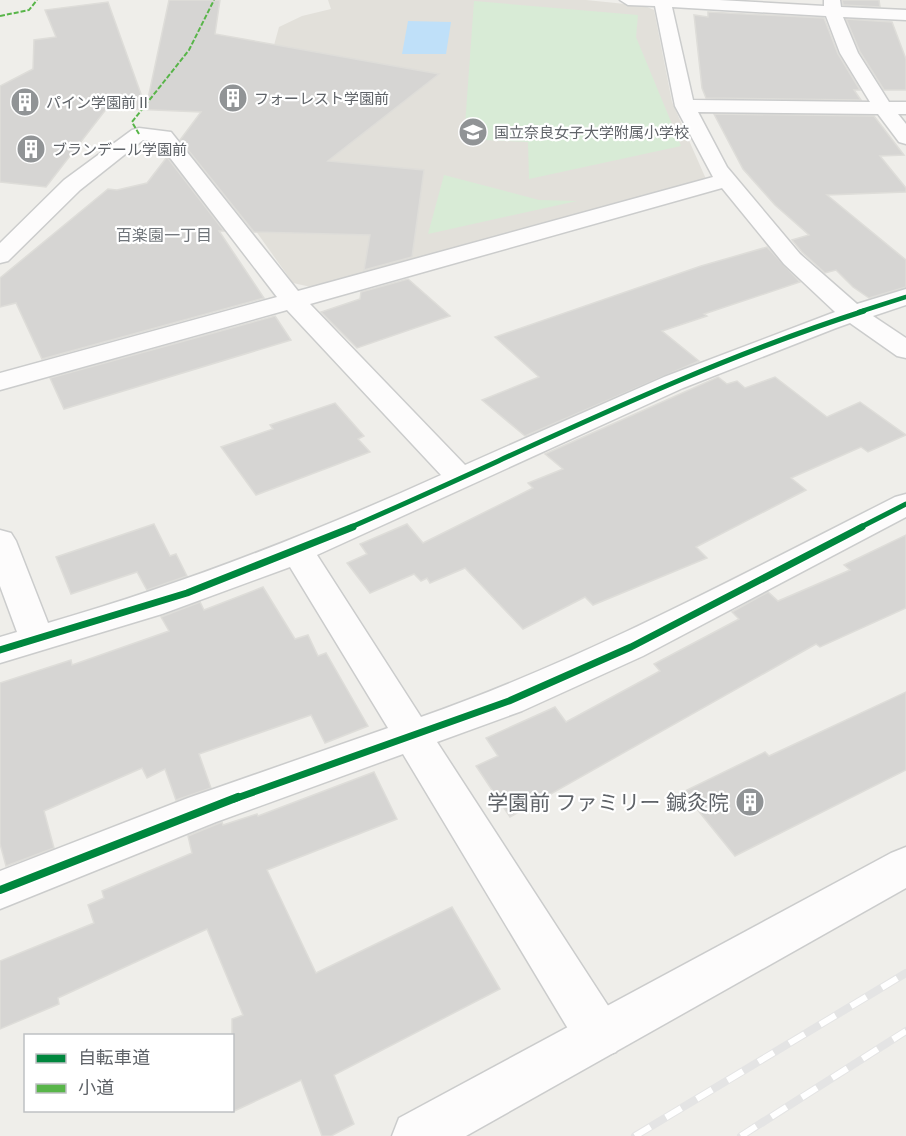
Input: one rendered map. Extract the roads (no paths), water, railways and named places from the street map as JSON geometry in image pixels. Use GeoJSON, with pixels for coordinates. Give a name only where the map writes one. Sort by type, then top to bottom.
{"type":"FeatureCollection","features":[{"type":"Feature","properties":{"kind":"street"},"geometry":{"type":"LineString","coordinates":[[628,0],[663,3],[832,6],[906,15]]}},
{"type":"Feature","properties":{"kind":"street"},"geometry":{"type":"LineString","coordinates":[[663,3],[686,106],[718,169],[792,258],[852,313],[906,350]]}},
{"type":"Feature","properties":{"kind":"street"},"geometry":{"type":"LineString","coordinates":[[832,6],[853,60],[883,108],[906,138]]}},
{"type":"Feature","properties":{"kind":"street"},"geometry":{"type":"LineString","coordinates":[[686,106],[906,108]]}},
{"type":"Feature","properties":{"kind":"street"},"geometry":{"type":"LineString","coordinates":[[0,256],[72,185],[139,134],[164,136],[293,301],[460,477]]}},
{"type":"Feature","properties":{"kind":"street"},"geometry":{"type":"LineString","coordinates":[[0,382],[727,180]]}},
{"type":"Feature","properties":{"kind":"street"},"geometry":{"type":"LineString","coordinates":[[0,650],[173,599],[297,550],[760,345],[906,297]]}},
{"type":"Feature","properties":{"kind":"street"},"geometry":{"type":"LineString","coordinates":[[0,890],[202,810],[509,701],[631,647],[906,504]]}},
{"type":"Feature","properties":{"kind":"street"},"geometry":{"type":"LineString","coordinates":[[0,541],[37,640]]}},
{"type":"Feature","properties":{"kind":"street"},"geometry":{"type":"LineString","coordinates":[[297,550],[599,1035]]}},
{"type":"Feature","properties":{"kind":"street"},"geometry":{"type":"LineString","coordinates":[[417,1136],[906,866]]}},
{"type":"Feature","properties":{"kind":"water"},"geometry":{"type":"Polygon","coordinates":[[[408,21],[451,22],[446,54],[402,54],[408,21]]]}},
{"type":"Feature","properties":{"kind":"railway"},"geometry":{"type":"LineString","coordinates":[[635,1136],[906,973]]}},
{"type":"Feature","properties":{"kind":"railway"},"geometry":{"type":"LineString","coordinates":[[741,1136],[906,1031]]}},
{"type":"Feature","properties":{"kind":"place","name":"フォーレスト学園前"},"geometry":{"type":"Point","coordinates":[233,98]}},
{"type":"Feature","properties":{"kind":"place","name":"パイン学園前Ⅱ"},"geometry":{"type":"Point","coordinates":[25,102]}},
{"type":"Feature","properties":{"kind":"place","name":"国立奈良女子大学附属小学校"},"geometry":{"type":"Point","coordinates":[473,132]}},
{"type":"Feature","properties":{"kind":"place","name":"ブランデール学園前"},"geometry":{"type":"Point","coordinates":[31,149]}},
{"type":"Feature","properties":{"kind":"place","name":"学園前 ファミリー 鍼灸院"},"geometry":{"type":"Point","coordinates":[750,802]}},
{"type":"Feature","properties":{"kind":"district","name":"百楽園一丁目"},"geometry":{"type":"Point","coordinates":[164,235]}}]}
